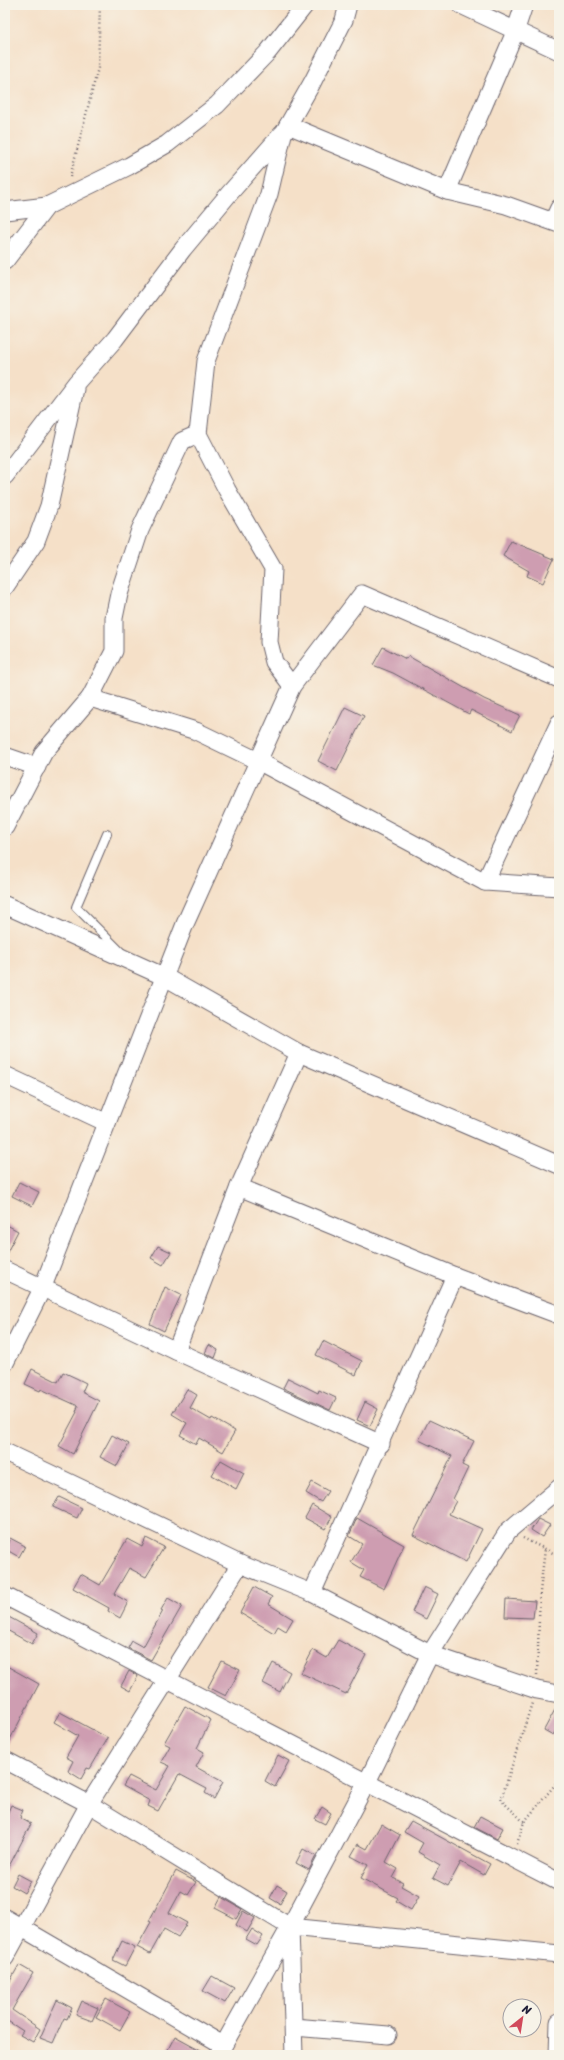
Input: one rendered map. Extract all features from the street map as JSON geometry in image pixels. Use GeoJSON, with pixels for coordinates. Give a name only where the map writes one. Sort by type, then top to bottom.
{"type":"FeatureCollection","features":[{"type":"Feature","properties":{"kind":"street"},"geometry":{"type":"LineString","coordinates":[[5,211],[47,206],[129,166],[166,144],[217,105],[268,52],[305,5]]}},
{"type":"Feature","properties":{"kind":"street"},"geometry":{"type":"LineString","coordinates":[[5,476],[76,383],[115,339],[228,195],[285,129],[344,20],[348,5]]}},
{"type":"Feature","properties":{"kind":"street"},"geometry":{"type":"LineString","coordinates":[[461,5],[515,32],[559,51]]}},
{"type":"Feature","properties":{"kind":"street"},"geometry":{"type":"LineString","coordinates":[[447,191],[515,32],[524,5]]}},
{"type":"Feature","properties":{"kind":"street"},"geometry":{"type":"LineString","coordinates":[[285,129],[447,191],[557,218]]}},
{"type":"Feature","properties":{"kind":"street"},"geometry":{"type":"LineString","coordinates":[[285,129],[269,194],[206,361],[198,434],[227,490],[273,569],[269,642],[274,662],[292,686]]}},
{"type":"Feature","properties":{"kind":"street"},"geometry":{"type":"LineString","coordinates":[[5,261],[47,206]]}},
{"type":"Feature","properties":{"kind":"street"},"geometry":{"type":"LineString","coordinates":[[5,586],[36,541],[49,506],[76,383]]}},
{"type":"Feature","properties":{"kind":"street"},"geometry":{"type":"LineString","coordinates":[[5,828],[44,752],[90,698],[114,651],[114,618],[119,594],[140,530],[182,441],[198,434]]}},
{"type":"Feature","properties":{"kind":"street"},"geometry":{"type":"LineString","coordinates":[[5,1363],[42,1289],[106,1123],[186,924],[292,686],[362,594],[559,679]]}},
{"type":"Feature","properties":{"kind":"street"},"geometry":{"type":"LineString","coordinates":[[90,698],[196,731],[258,761],[484,882],[559,887]]}},
{"type":"Feature","properties":{"kind":"street"},"geometry":{"type":"LineString","coordinates":[[484,882],[559,723]]}},
{"type":"Feature","properties":{"kind":"street"},"geometry":{"type":"LineString","coordinates":[[5,756],[37,767]]}},
{"type":"Feature","properties":{"kind":"street"},"geometry":{"type":"LineString","coordinates":[[5,905],[129,959],[165,977],[299,1053],[559,1165]]}},
{"type":"Feature","properties":{"kind":"street"},"geometry":{"type":"LineString","coordinates":[[176,1351],[239,1187],[299,1053]]}},
{"type":"Feature","properties":{"kind":"street"},"geometry":{"type":"LineString","coordinates":[[5,1075],[106,1123]]}},
{"type":"Feature","properties":{"kind":"street"},"geometry":{"type":"LineString","coordinates":[[239,1187],[455,1276],[559,1314]]}},
{"type":"Feature","properties":{"kind":"street"},"geometry":{"type":"LineString","coordinates":[[5,1270],[42,1289],[381,1444]]}},
{"type":"Feature","properties":{"kind":"street"},"geometry":{"type":"LineString","coordinates":[[312,1593],[381,1444],[455,1276]]}},
{"type":"Feature","properties":{"kind":"street"},"geometry":{"type":"LineString","coordinates":[[5,1452],[240,1564],[312,1593],[430,1654],[536,1690],[559,1694]]}},
{"type":"Feature","properties":{"kind":"street"},"geometry":{"type":"LineString","coordinates":[[5,1918],[221,2050],[290,1927],[367,1782],[430,1654],[508,1531],[559,1488]]}},
{"type":"Feature","properties":{"kind":"street"},"geometry":{"type":"LineString","coordinates":[[5,1958],[89,1804],[240,1564]]}},
{"type":"Feature","properties":{"kind":"street"},"geometry":{"type":"LineString","coordinates":[[5,1596],[167,1681],[367,1782],[559,1882]]}},
{"type":"Feature","properties":{"kind":"street"},"geometry":{"type":"LineString","coordinates":[[5,1760],[89,1804],[290,1927],[559,1954]]}},
{"type":"Feature","properties":{"kind":"street"},"geometry":{"type":"LineString","coordinates":[[290,1927],[294,2055]]}},
{"type":"Feature","properties":{"kind":"street"},"geometry":{"type":"LineString","coordinates":[[558,2055],[559,2022]]}},
{"type":"Feature","properties":{"kind":"street"},"geometry":{"type":"LineString","coordinates":[[294,2027],[388,2035]]}},
{"type":"Feature","properties":{"kind":"lane"},"geometry":{"type":"LineString","coordinates":[[107,834],[76,907],[129,959]]}},
{"type":"Feature","properties":{"kind":"path"},"geometry":{"type":"LineString","coordinates":[[65,197],[98,68],[100,5]]}},
{"type":"Feature","properties":{"kind":"path"},"geometry":{"type":"LineString","coordinates":[[508,1531],[559,1556]]}},
{"type":"Feature","properties":{"kind":"path"},"geometry":{"type":"LineString","coordinates":[[512,1858],[524,1822],[559,1780]]}},
{"type":"Feature","properties":{"kind":"building"},"geometry":{"type":"Polygon","coordinates":[[[511,541],[554,559],[543,583],[527,576],[529,571],[503,556],[511,541]]]}},
{"type":"Feature","properties":{"kind":"building"},"geometry":{"type":"Polygon","coordinates":[[[383,647],[406,659],[408,656],[484,699],[520,715],[512,731],[471,710],[469,714],[393,673],[373,665],[383,647]]]}},
{"type":"Feature","properties":{"kind":"building"},"geometry":{"type":"Polygon","coordinates":[[[345,707],[364,716],[337,771],[318,761],[345,707]]]}},
{"type":"Feature","properties":{"kind":"building"},"geometry":{"type":"Polygon","coordinates":[[[19,1182],[39,1192],[32,1206],[12,1196],[19,1182]]]}},
{"type":"Feature","properties":{"kind":"building"},"geometry":{"type":"Polygon","coordinates":[[[5,1224],[18,1231],[5,1256],[5,1224]]]}},
{"type":"Feature","properties":{"kind":"building"},"geometry":{"type":"Polygon","coordinates":[[[158,1246],[171,1252],[163,1265],[151,1258],[158,1246]]]}},
{"type":"Feature","properties":{"kind":"building"},"geometry":{"type":"Polygon","coordinates":[[[165,1287],[181,1295],[164,1331],[150,1324],[165,1287]]]}},
{"type":"Feature","properties":{"kind":"building"},"geometry":{"type":"Polygon","coordinates":[[[323,1341],[362,1361],[356,1375],[316,1355],[323,1341]]]}},
{"type":"Feature","properties":{"kind":"building"},"geometry":{"type":"Polygon","coordinates":[[[209,1345],[218,1350],[215,1358],[205,1353],[209,1345]]]}},
{"type":"Feature","properties":{"kind":"building"},"geometry":{"type":"Polygon","coordinates":[[[32,1369],[58,1382],[63,1372],[76,1378],[86,1383],[82,1392],[99,1401],[73,1454],[59,1446],[77,1412],[78,1406],[41,1389],[40,1391],[25,1384],[32,1369]]]}},
{"type":"Feature","properties":{"kind":"building"},"geometry":{"type":"Polygon","coordinates":[[[288,1378],[318,1393],[319,1390],[336,1398],[330,1410],[283,1388],[288,1378]]]}},
{"type":"Feature","properties":{"kind":"building"},"geometry":{"type":"Polygon","coordinates":[[[187,1389],[197,1395],[190,1408],[235,1431],[223,1452],[199,1438],[196,1444],[180,1435],[187,1423],[172,1414],[187,1389]]]}},
{"type":"Feature","properties":{"kind":"building"},"geometry":{"type":"Polygon","coordinates":[[[365,1402],[378,1409],[370,1426],[357,1420],[365,1402]]]}},
{"type":"Feature","properties":{"kind":"building"},"geometry":{"type":"Polygon","coordinates":[[[429,1420],[474,1441],[462,1465],[468,1468],[453,1499],[456,1501],[449,1514],[482,1529],[466,1562],[413,1535],[452,1456],[419,1440],[429,1420]]]}},
{"type":"Feature","properties":{"kind":"building"},"geometry":{"type":"Polygon","coordinates":[[[112,1435],[129,1444],[117,1466],[100,1457],[112,1435]]]}},
{"type":"Feature","properties":{"kind":"building"},"geometry":{"type":"Polygon","coordinates":[[[221,1460],[244,1473],[236,1489],[212,1475],[221,1460]]]}},
{"type":"Feature","properties":{"kind":"building"},"geometry":{"type":"Polygon","coordinates":[[[312,1482],[328,1491],[321,1502],[306,1493],[312,1482]]]}},
{"type":"Feature","properties":{"kind":"building"},"geometry":{"type":"Polygon","coordinates":[[[59,1497],[82,1508],[77,1518],[53,1507],[59,1497]]]}},
{"type":"Feature","properties":{"kind":"building"},"geometry":{"type":"Polygon","coordinates":[[[312,1505],[332,1517],[325,1529],[305,1518],[312,1505]]]}},
{"type":"Feature","properties":{"kind":"building"},"geometry":{"type":"Polygon","coordinates":[[[357,1518],[404,1545],[384,1589],[360,1577],[364,1570],[351,1562],[362,1544],[349,1536],[357,1518]]]}},
{"type":"Feature","properties":{"kind":"building"},"geometry":{"type":"Polygon","coordinates":[[[538,1519],[550,1525],[542,1537],[531,1530],[538,1519]]]}},
{"type":"Feature","properties":{"kind":"building"},"geometry":{"type":"Polygon","coordinates":[[[10,1538],[25,1546],[19,1557],[5,1549],[10,1538]]]}},
{"type":"Feature","properties":{"kind":"building"},"geometry":{"type":"Polygon","coordinates":[[[146,1538],[164,1547],[146,1577],[129,1568],[114,1594],[128,1602],[120,1618],[108,1611],[109,1608],[73,1588],[81,1574],[100,1585],[127,1539],[142,1547],[146,1538]]]}},
{"type":"Feature","properties":{"kind":"building"},"geometry":{"type":"Polygon","coordinates":[[[254,1587],[272,1597],[268,1604],[293,1619],[286,1631],[278,1626],[274,1633],[240,1613],[254,1587]]]}},
{"type":"Feature","properties":{"kind":"building"},"geometry":{"type":"Polygon","coordinates":[[[424,1587],[438,1594],[426,1619],[412,1612],[424,1587]]]}},
{"type":"Feature","properties":{"kind":"building"},"geometry":{"type":"Polygon","coordinates":[[[168,1598],[182,1606],[151,1660],[128,1648],[132,1641],[143,1647],[163,1611],[161,1610],[168,1598]]]}},
{"type":"Feature","properties":{"kind":"building"},"geometry":{"type":"Polygon","coordinates":[[[506,1599],[535,1601],[533,1618],[505,1617],[506,1599]]]}},
{"type":"Feature","properties":{"kind":"building"},"geometry":{"type":"Polygon","coordinates":[[[5,1615],[38,1633],[32,1644],[5,1629],[5,1615]]]}},
{"type":"Feature","properties":{"kind":"building"},"geometry":{"type":"Polygon","coordinates":[[[338,1640],[366,1655],[346,1694],[301,1673],[313,1650],[327,1658],[338,1640]]]}},
{"type":"Feature","properties":{"kind":"building"},"geometry":{"type":"Polygon","coordinates":[[[222,1661],[240,1670],[226,1696],[208,1687],[222,1661]]]}},
{"type":"Feature","properties":{"kind":"building"},"geometry":{"type":"Polygon","coordinates":[[[273,1663],[290,1672],[280,1692],[263,1683],[273,1663]]]}},
{"type":"Feature","properties":{"kind":"building"},"geometry":{"type":"Polygon","coordinates":[[[5,1665],[39,1684],[5,1749],[5,1665]]]}},
{"type":"Feature","properties":{"kind":"building"},"geometry":{"type":"Polygon","coordinates":[[[129,1671],[138,1676],[130,1691],[121,1686],[129,1671]]]}},
{"type":"Feature","properties":{"kind":"building"},"geometry":{"type":"Polygon","coordinates":[[[558,1704],[559,1725],[553,1735],[544,1730],[558,1704]]]}},
{"type":"Feature","properties":{"kind":"building"},"geometry":{"type":"Polygon","coordinates":[[[185,1706],[211,1720],[197,1748],[204,1752],[196,1767],[223,1782],[214,1799],[205,1793],[207,1789],[179,1774],[158,1811],[148,1806],[150,1801],[123,1786],[129,1776],[156,1790],[170,1766],[161,1762],[170,1746],[164,1743],[185,1706]]]}},
{"type":"Feature","properties":{"kind":"building"},"geometry":{"type":"Polygon","coordinates":[[[60,1712],[108,1738],[90,1769],[87,1768],[81,1779],[68,1771],[73,1761],[66,1757],[78,1736],[54,1722],[60,1712]]]}},
{"type":"Feature","properties":{"kind":"building"},"geometry":{"type":"Polygon","coordinates":[[[278,1755],[289,1761],[275,1787],[265,1781],[278,1755]]]}},
{"type":"Feature","properties":{"kind":"building"},"geometry":{"type":"Polygon","coordinates":[[[11,1805],[23,1810],[20,1818],[31,1824],[5,1874],[5,1819],[11,1805]]]}},
{"type":"Feature","properties":{"kind":"building"},"geometry":{"type":"Polygon","coordinates":[[[322,1807],[331,1813],[325,1824],[315,1819],[322,1807]]]}},
{"type":"Feature","properties":{"kind":"building"},"geometry":{"type":"Polygon","coordinates":[[[480,1816],[503,1828],[497,1839],[474,1827],[480,1816]]]}},
{"type":"Feature","properties":{"kind":"building"},"geometry":{"type":"Polygon","coordinates":[[[411,1821],[490,1864],[484,1875],[461,1862],[448,1886],[433,1878],[440,1865],[418,1852],[423,1843],[404,1832],[411,1821]]]}},
{"type":"Feature","properties":{"kind":"building"},"geometry":{"type":"Polygon","coordinates":[[[381,1824],[400,1835],[386,1862],[398,1869],[393,1878],[403,1883],[401,1886],[419,1896],[411,1910],[396,1901],[398,1898],[361,1878],[368,1865],[351,1856],[358,1844],[367,1849],[381,1824]]]}},
{"type":"Feature","properties":{"kind":"building"},"geometry":{"type":"Polygon","coordinates":[[[303,1849],[316,1856],[309,1870],[296,1863],[303,1849]]]}},
{"type":"Feature","properties":{"kind":"building"},"geometry":{"type":"Polygon","coordinates":[[[176,1871],[196,1882],[188,1895],[181,1891],[169,1913],[187,1923],[178,1937],[164,1929],[150,1954],[137,1947],[176,1871]]]}},
{"type":"Feature","properties":{"kind":"building"},"geometry":{"type":"Polygon","coordinates":[[[18,1874],[31,1881],[24,1893],[12,1886],[18,1874]]]}},
{"type":"Feature","properties":{"kind":"building"},"geometry":{"type":"Polygon","coordinates":[[[277,1885],[287,1891],[280,1904],[270,1898],[277,1885]]]}},
{"type":"Feature","properties":{"kind":"building"},"geometry":{"type":"Polygon","coordinates":[[[221,1897],[242,1909],[236,1919],[215,1908],[221,1897]]]}},
{"type":"Feature","properties":{"kind":"building"},"geometry":{"type":"Polygon","coordinates":[[[243,1911],[255,1918],[247,1932],[236,1925],[243,1911]]]}},
{"type":"Feature","properties":{"kind":"building"},"geometry":{"type":"Polygon","coordinates":[[[252,1929],[263,1936],[257,1945],[246,1939],[252,1929]]]}},
{"type":"Feature","properties":{"kind":"building"},"geometry":{"type":"Polygon","coordinates":[[[122,1941],[135,1947],[125,1966],[113,1960],[122,1941]]]}},
{"type":"Feature","properties":{"kind":"building"},"geometry":{"type":"Polygon","coordinates":[[[19,1965],[33,1973],[12,2010],[40,2029],[33,2042],[20,2035],[23,2031],[6,2020],[5,2023],[5,1990],[19,1965]]]}},
{"type":"Feature","properties":{"kind":"building"},"geometry":{"type":"Polygon","coordinates":[[[212,1976],[234,1988],[225,2003],[203,1991],[212,1976]]]}},
{"type":"Feature","properties":{"kind":"building"},"geometry":{"type":"Polygon","coordinates":[[[106,1999],[130,2012],[120,2030],[96,2017],[106,1999]]]}},
{"type":"Feature","properties":{"kind":"building"},"geometry":{"type":"Polygon","coordinates":[[[57,2000],[72,2008],[67,2019],[64,2018],[53,2043],[40,2038],[57,2000]]]}},
{"type":"Feature","properties":{"kind":"building"},"geometry":{"type":"Polygon","coordinates":[[[82,2001],[98,2008],[92,2021],[76,2015],[82,2001]]]}},
{"type":"Feature","properties":{"kind":"building"},"geometry":{"type":"Polygon","coordinates":[[[175,2036],[208,2054],[208,2055],[165,2055],[175,2036]]]}}]}
